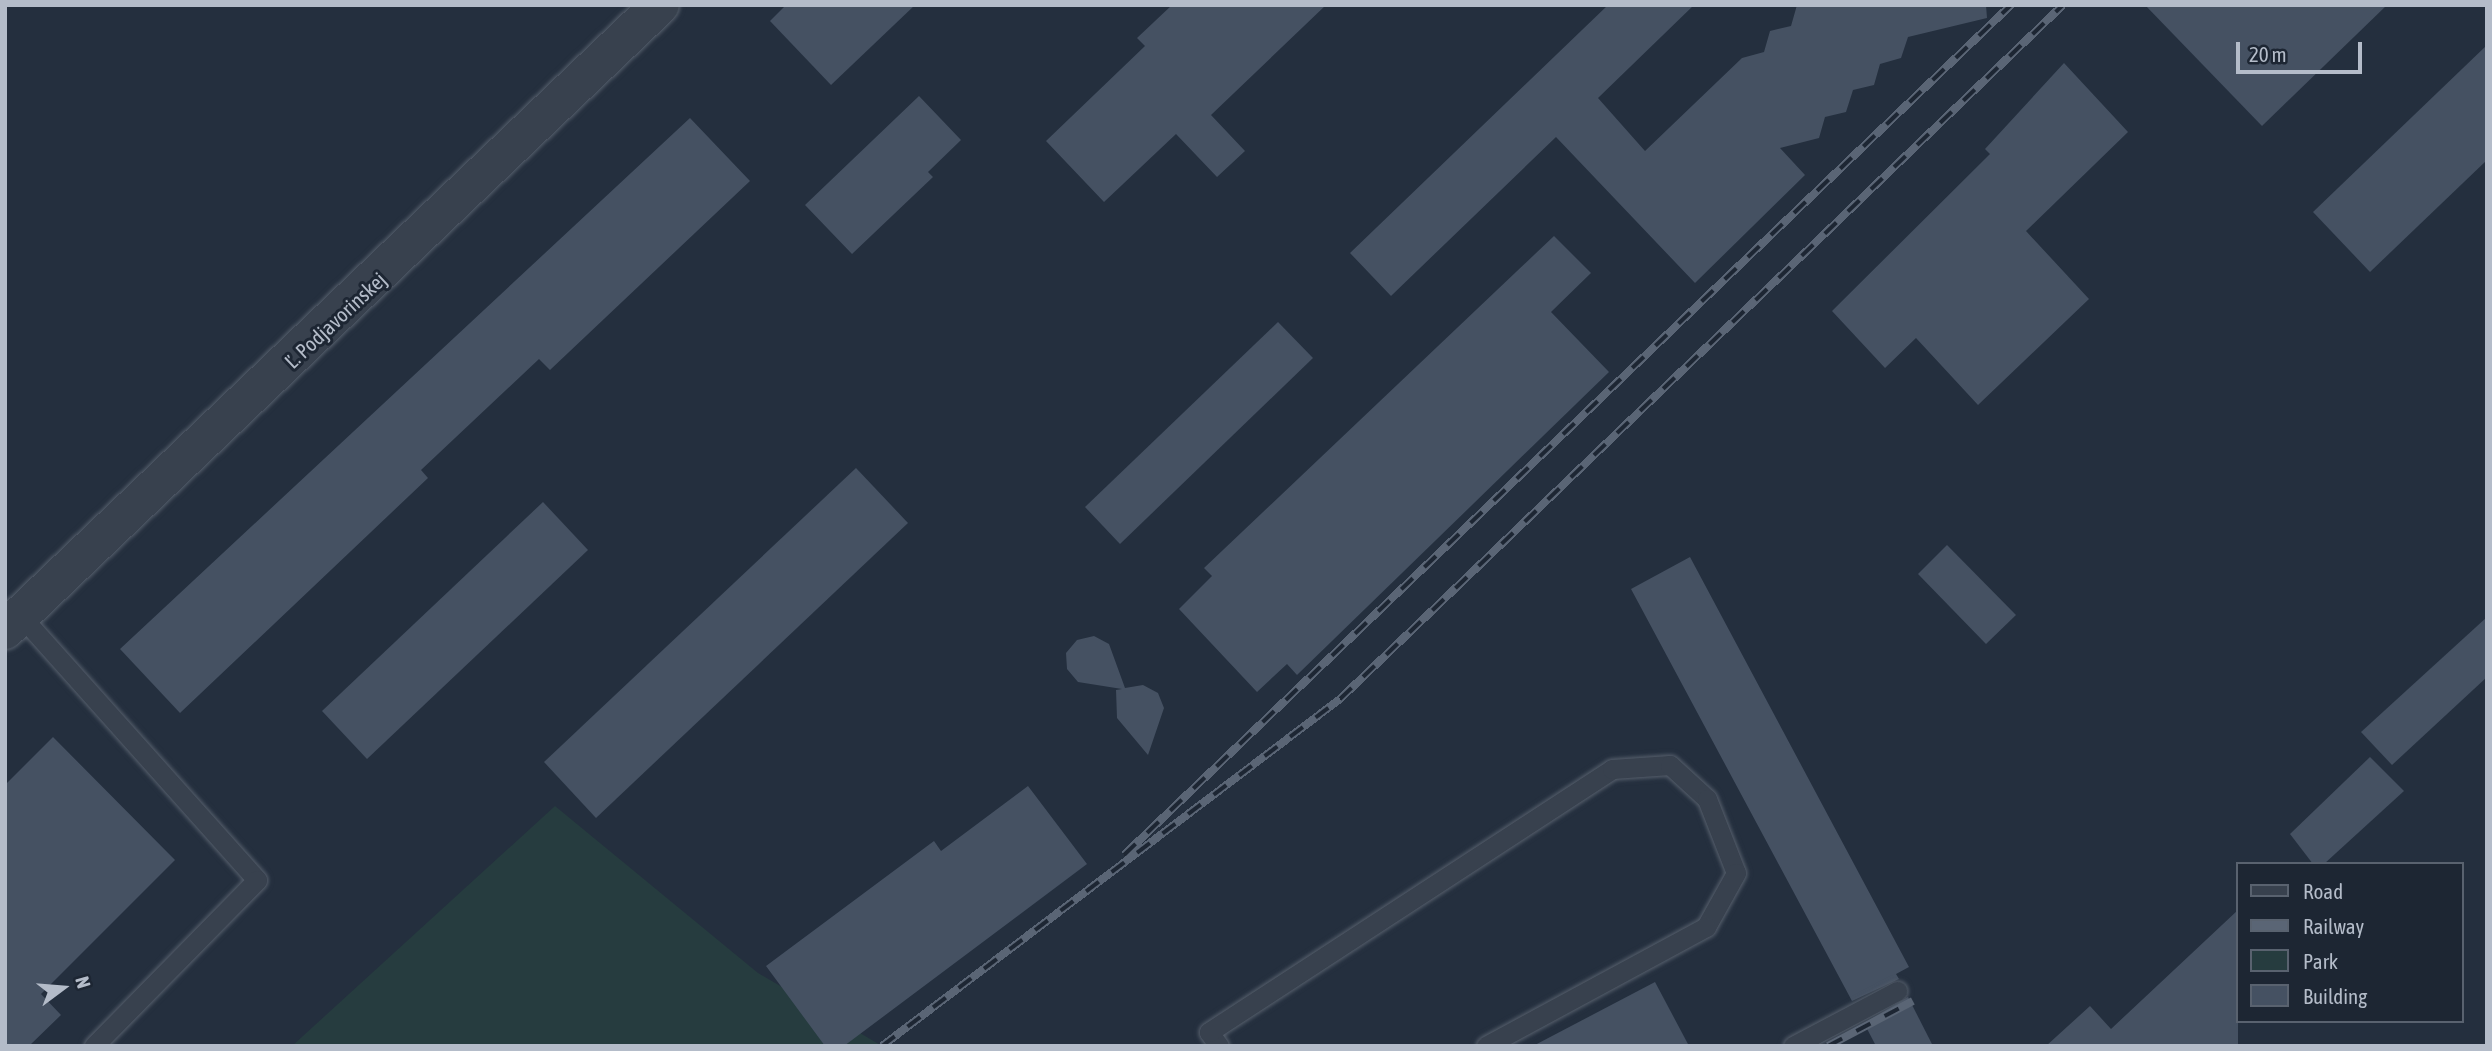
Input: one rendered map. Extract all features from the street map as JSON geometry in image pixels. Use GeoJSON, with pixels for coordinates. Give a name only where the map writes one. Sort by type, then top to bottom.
{"type":"FeatureCollection","features":[{"type":"Feature","properties":{"kind":"street","name":"Ľ. Podjavorinskej"},"geometry":{"type":"LineString","coordinates":[[13,623],[660,5]]}},
{"type":"Feature","properties":{"kind":"lane"},"geometry":{"type":"LineString","coordinates":[[13,623],[257,880],[94,1046]]}},
{"type":"Feature","properties":{"kind":"lane"},"geometry":{"type":"LineString","coordinates":[[1219,1046],[1209,1032],[1612,769],[1670,765],[1707,799],[1736,873],[1706,927],[1486,1046]]}},
{"type":"Feature","properties":{"kind":"lane"},"geometry":{"type":"LineString","coordinates":[[1793,1046],[1897,991]]}},
{"type":"Feature","properties":{"kind":"green space"},"geometry":{"type":"Polygon","coordinates":[[[555,806],[758,973],[882,1046],[292,1046],[555,806]]]}},
{"type":"Feature","properties":{"kind":"building"},"geometry":{"type":"Polygon","coordinates":[[[786,5],[915,5],[831,85],[770,21],[786,5]]]}},
{"type":"Feature","properties":{"kind":"building"},"geometry":{"type":"Polygon","coordinates":[[[1172,5],[1326,5],[1211,115],[1245,151],[1217,177],[1176,134],[1104,202],[1046,141],[1145,46],[1137,38],[1172,5]]]}},
{"type":"Feature","properties":{"kind":"building"},"geometry":{"type":"Polygon","coordinates":[[[1608,5],[1694,5],[1598,98],[1645,151],[1742,58],[1764,52],[1770,31],[1791,26],[1797,5],[1986,5],[1987,18],[1908,37],[1901,58],[1880,64],[1874,85],[1853,90],[1846,112],[1825,117],[1819,138],[1780,148],[1805,175],[1695,283],[1556,137],[1391,296],[1350,253],[1608,5]]]}},
{"type":"Feature","properties":{"kind":"building"},"geometry":{"type":"Polygon","coordinates":[[[2145,5],[2387,5],[2262,126],[2145,5]]]}},
{"type":"Feature","properties":{"kind":"building"},"geometry":{"type":"Polygon","coordinates":[[[2487,45],[2487,160],[2370,272],[2313,212],[2487,45]]]}},
{"type":"Feature","properties":{"kind":"building"},"geometry":{"type":"Polygon","coordinates":[[[2064,63],[2128,132],[2026,231],[2089,299],[1978,405],[1916,338],[1885,368],[1832,311],[1990,154],[1985,149],[2064,63]]]}},
{"type":"Feature","properties":{"kind":"building"},"geometry":{"type":"Polygon","coordinates":[[[919,96],[961,140],[928,172],[933,177],[852,254],[805,205],[919,96]]]}},
{"type":"Feature","properties":{"kind":"building"},"geometry":{"type":"Polygon","coordinates":[[[690,118],[750,181],[550,370],[539,359],[421,470],[428,478],[180,713],[120,649],[690,118]]]}},
{"type":"Feature","properties":{"kind":"building"},"geometry":{"type":"Polygon","coordinates":[[[1554,236],[1591,273],[1551,312],[1609,372],[1297,675],[1287,664],[1257,692],[1179,609],[1212,576],[1204,568],[1554,236]]]}},
{"type":"Feature","properties":{"kind":"building"},"geometry":{"type":"Polygon","coordinates":[[[1278,322],[1313,358],[1120,544],[1085,507],[1278,322]]]}},
{"type":"Feature","properties":{"kind":"building"},"geometry":{"type":"Polygon","coordinates":[[[856,468],[908,523],[596,818],[544,762],[856,468]]]}},
{"type":"Feature","properties":{"kind":"building"},"geometry":{"type":"Polygon","coordinates":[[[543,502],[588,550],[367,759],[322,711],[543,502]]]}},
{"type":"Feature","properties":{"kind":"building"},"geometry":{"type":"Polygon","coordinates":[[[1947,545],[2016,615],[1986,644],[1918,574],[1947,545]]]}},
{"type":"Feature","properties":{"kind":"building"},"geometry":{"type":"Polygon","coordinates":[[[1690,557],[1909,967],[1896,974],[1899,979],[1852,1001],[1631,589],[1690,557]]]}},
{"type":"Feature","properties":{"kind":"building"},"geometry":{"type":"Polygon","coordinates":[[[2487,617],[2487,677],[2392,765],[2361,732],[2487,617]]]}},
{"type":"Feature","properties":{"kind":"building"},"geometry":{"type":"Polygon","coordinates":[[[1094,636],[1109,644],[1125,688],[1143,685],[1158,693],[1164,708],[1148,755],[1117,718],[1116,690],[1122,689],[1078,682],[1067,669],[1066,653],[1077,640],[1094,636]]]}},
{"type":"Feature","properties":{"kind":"building"},"geometry":{"type":"Polygon","coordinates":[[[53,737],[175,860],[41,994],[61,1015],[29,1046],[5,1046],[5,785],[53,737]]]}},
{"type":"Feature","properties":{"kind":"building"},"geometry":{"type":"Polygon","coordinates":[[[2370,757],[2404,791],[2326,862],[2311,862],[2290,834],[2370,757]]]}},
{"type":"Feature","properties":{"kind":"building"},"geometry":{"type":"Polygon","coordinates":[[[1028,786],[1087,864],[844,1046],[825,1046],[766,966],[934,841],[941,851],[1028,786]]]}},
{"type":"Feature","properties":{"kind":"building"},"geometry":{"type":"Polygon","coordinates":[[[2236,912],[2238,1046],[2046,1046],[2090,1006],[2111,1029],[2236,912]]]}},
{"type":"Feature","properties":{"kind":"building"},"geometry":{"type":"Polygon","coordinates":[[[1655,982],[1689,1046],[1533,1046],[1655,982]]]}},
{"type":"Feature","properties":{"kind":"building"},"geometry":{"type":"Polygon","coordinates":[[[1908,997],[1933,1046],[1876,1046],[1864,1023],[1908,997]]]}},
{"type":"Feature","properties":{"kind":"railway"},"geometry":{"type":"LineString","coordinates":[[1124,855],[2011,5]]}},
{"type":"Feature","properties":{"kind":"railway"},"geometry":{"type":"LineString","coordinates":[[882,1046],[1340,699],[2063,5]]}},
{"type":"Feature","properties":{"kind":"railway"},"geometry":{"type":"LineString","coordinates":[[1828,1046],[1913,1001]]}}]}
